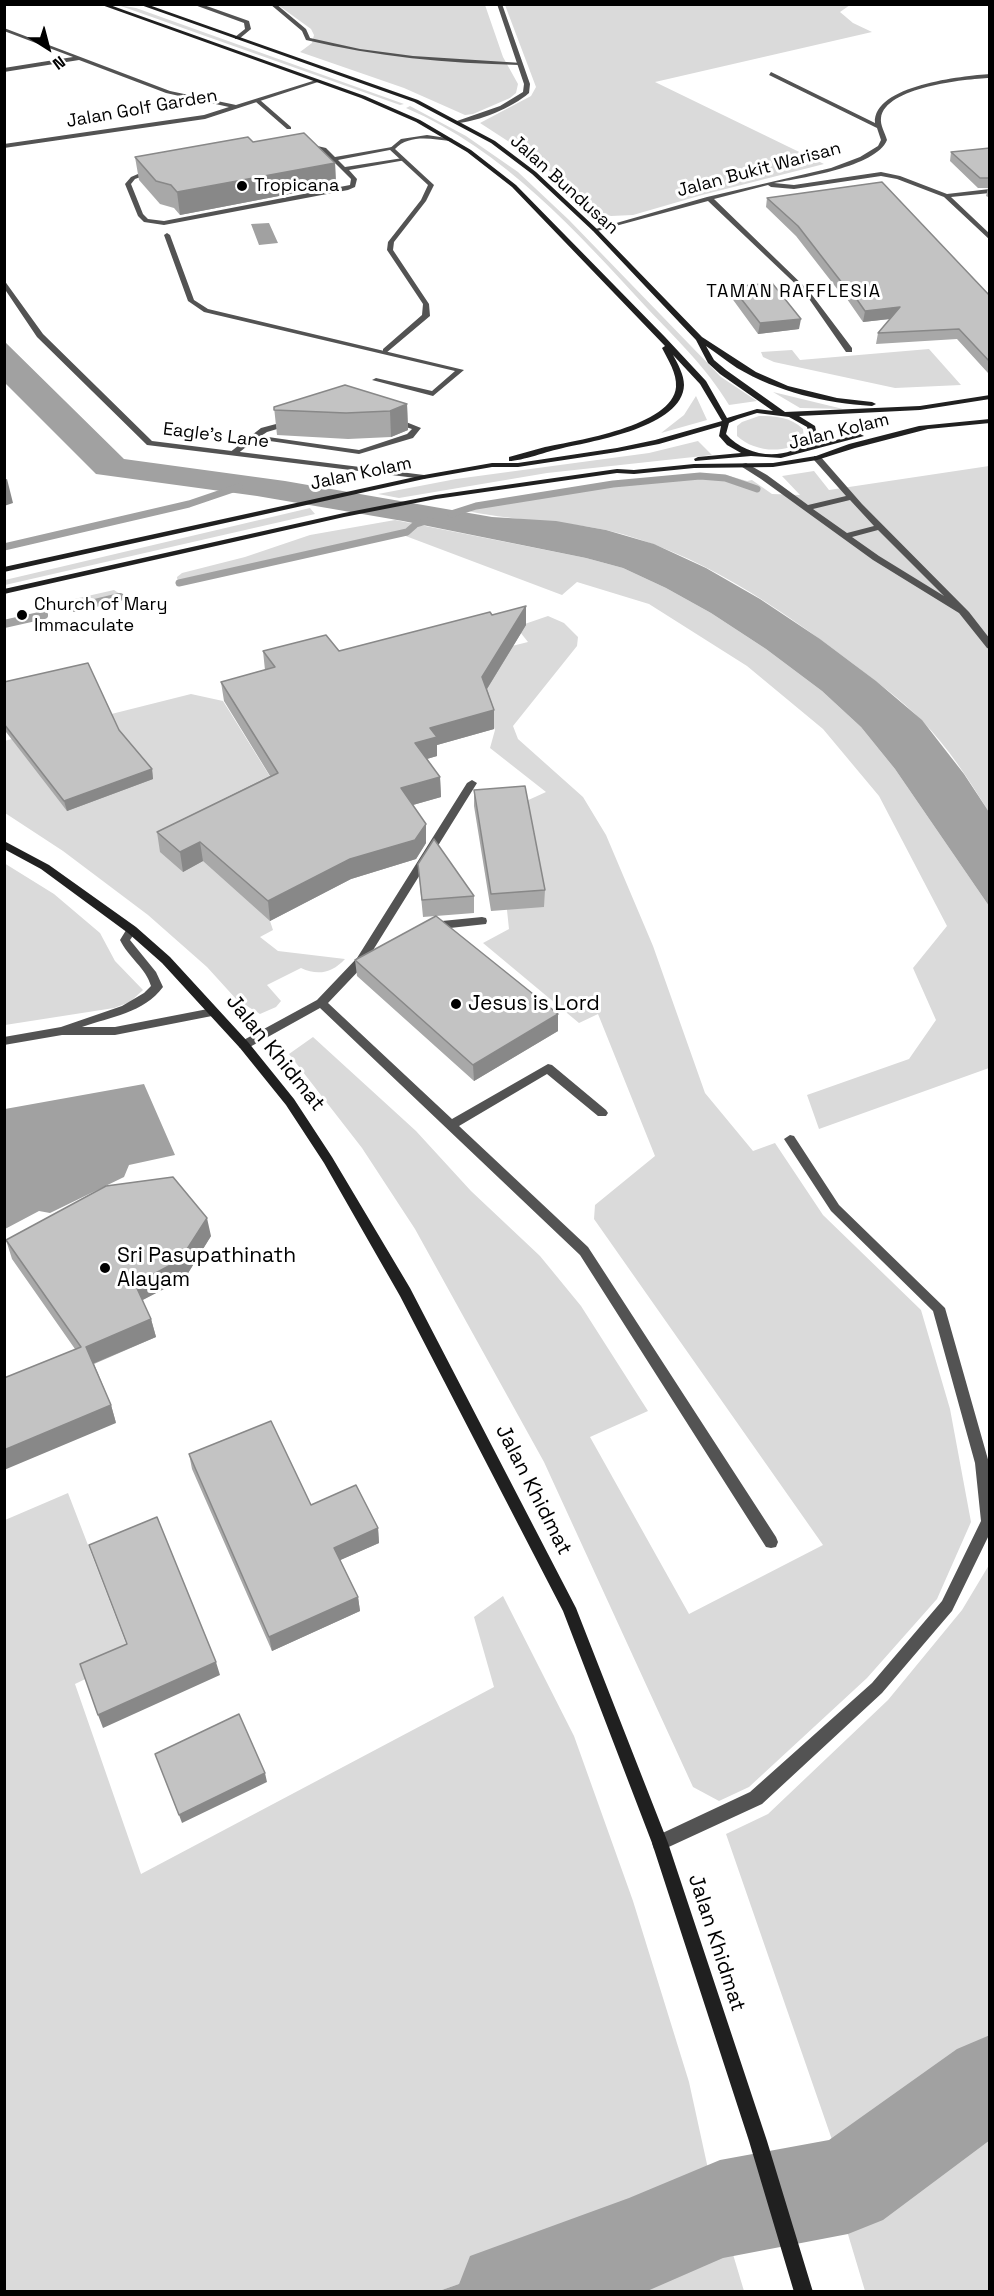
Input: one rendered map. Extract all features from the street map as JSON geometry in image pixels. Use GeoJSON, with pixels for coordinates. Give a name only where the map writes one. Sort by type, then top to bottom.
{"type":"FeatureCollection","features":[{"type":"Feature","properties":{"kind":"main road","name":"Jalan Bundusan"},"geometry":{"type":"LineString","coordinates":[[101,4],[363,97],[418,121],[450,139],[514,186],[662,339],[704,383],[726,422],[722,434],[726,440],[732,446],[754,454]]}},
{"type":"Feature","properties":{"kind":"main road","name":"Jalan Bundusan"},"geometry":{"type":"LineString","coordinates":[[140,4],[389,91],[459,122],[493,142],[534,173],[595,230],[699,339],[711,361],[783,414]]}},
{"type":"Feature","properties":{"kind":"main road"},"geometry":{"type":"LineString","coordinates":[[492,465],[545,449],[609,436],[649,421],[665,409],[679,392],[680,383],[662,339]]}},
{"type":"Feature","properties":{"kind":"main road"},"geometry":{"type":"LineString","coordinates":[[699,339],[714,345],[748,371],[809,394],[879,404],[967,399]]}},
{"type":"Feature","properties":{"kind":"main road","name":"Jalan Kolam"},"geometry":{"type":"LineString","coordinates":[[4,570],[424,477],[492,465],[518,465],[637,446],[726,422],[757,411],[811,414],[920,408],[990,397]]}},
{"type":"Feature","properties":{"kind":"main road"},"geometry":{"type":"LineString","coordinates":[[783,414],[804,421],[814,433],[814,439],[803,450]]}},
{"type":"Feature","properties":{"kind":"main road","name":"Jalan Kolam"},"geometry":{"type":"LineString","coordinates":[[4,592],[344,515],[436,498],[651,464],[754,454],[780,455],[890,431],[990,421]]}},
{"type":"Feature","properties":{"kind":"main road","name":"Jalan Kolam"},"geometry":{"type":"LineString","coordinates":[[617,471],[773,465],[817,458],[852,446],[925,428]]}},
{"type":"Feature","properties":{"kind":"main road","name":"Jalan Khidmat"},"geometry":{"type":"LineString","coordinates":[[4,844],[45,867],[132,930],[166,960],[244,1045],[303,1121],[405,1292],[568,1608],[660,1843],[802,2283]]}},
{"type":"Feature","properties":{"kind":"street"},"geometry":{"type":"LineString","coordinates":[[194,4],[247,22],[248,29],[237,38]]}},
{"type":"Feature","properties":{"kind":"street"},"geometry":{"type":"LineString","coordinates":[[272,4],[304,30],[308,39],[340,47],[419,60],[519,63]]}},
{"type":"Feature","properties":{"kind":"street"},"geometry":{"type":"LineString","coordinates":[[459,122],[487,113],[517,100],[526,93],[527,84],[499,4]]}},
{"type":"Feature","properties":{"kind":"street"},"geometry":{"type":"LineString","coordinates":[[4,29],[168,92],[236,108]]}},
{"type":"Feature","properties":{"kind":"street"},"geometry":{"type":"LineString","coordinates":[[4,70],[81,58]]}},
{"type":"Feature","properties":{"kind":"street"},"geometry":{"type":"LineString","coordinates":[[771,74],[881,128]]}},
{"type":"Feature","properties":{"kind":"street","name":"Jalan Bukit Warisan"},"geometry":{"type":"LineString","coordinates":[[595,230],[767,183],[833,169],[862,158],[881,147],[884,140],[877,119],[880,110],[892,99],[914,89],[942,81],[990,75]]}},
{"type":"Feature","properties":{"kind":"street","name":"Jalan Golf Garden"},"geometry":{"type":"LineString","coordinates":[[4,146],[187,120],[236,108],[318,81]]}},
{"type":"Feature","properties":{"kind":"street"},"geometry":{"type":"LineString","coordinates":[[258,101],[289,128]]}},
{"type":"Feature","properties":{"kind":"street"},"geometry":{"type":"LineString","coordinates":[[333,159],[392,148],[414,133],[418,121]]}},
{"type":"Feature","properties":{"kind":"street"},"geometry":{"type":"LineString","coordinates":[[408,138],[450,139]]}},
{"type":"Feature","properties":{"kind":"street"},"geometry":{"type":"LineString","coordinates":[[297,147],[318,147],[333,159],[355,182],[346,189],[164,223],[146,221],[140,215],[128,184],[133,178],[145,173],[297,147]]}},
{"type":"Feature","properties":{"kind":"street"},"geometry":{"type":"LineString","coordinates":[[386,351],[426,316],[426,304],[390,250],[396,232],[424,200],[431,184],[392,148]]}},
{"type":"Feature","properties":{"kind":"street"},"geometry":{"type":"LineString","coordinates":[[344,170],[403,160]]}},
{"type":"Feature","properties":{"kind":"street"},"geometry":{"type":"LineString","coordinates":[[767,183],[775,187],[794,187],[881,174],[898,177],[946,196],[990,238]]}},
{"type":"Feature","properties":{"kind":"street"},"geometry":{"type":"LineString","coordinates":[[946,196],[990,191]]}},
{"type":"Feature","properties":{"kind":"street"},"geometry":{"type":"LineString","coordinates":[[709,198],[807,292],[849,350]]}},
{"type":"Feature","properties":{"kind":"street"},"geometry":{"type":"LineString","coordinates":[[167,235],[191,301],[198,307],[218,314],[386,351],[460,370],[433,394],[376,380]]}},
{"type":"Feature","properties":{"kind":"street","name":"Eagle's Lane"},"geometry":{"type":"LineString","coordinates":[[4,282],[40,335],[150,443],[424,477]]}},
{"type":"Feature","properties":{"kind":"street"},"geometry":{"type":"LineString","coordinates":[[255,437],[359,452],[410,436],[417,428],[387,418]]}},
{"type":"Feature","properties":{"kind":"street"},"geometry":{"type":"LineString","coordinates":[[233,453],[264,430],[295,421]]}},
{"type":"Feature","properties":{"kind":"street"},"geometry":{"type":"LineString","coordinates":[[817,458],[843,491],[853,497],[879,527],[906,550],[966,615],[990,646]]}},
{"type":"Feature","properties":{"kind":"street"},"geometry":{"type":"LineString","coordinates":[[744,465],[876,558],[966,615]]}},
{"type":"Feature","properties":{"kind":"street"},"geometry":{"type":"LineString","coordinates":[[807,508],[853,497]]}},
{"type":"Feature","properties":{"kind":"street"},"geometry":{"type":"LineString","coordinates":[[846,536],[879,527]]}},
{"type":"Feature","properties":{"kind":"street"},"geometry":{"type":"LineString","coordinates":[[244,1045],[321,1003],[361,962],[472,783]]}},
{"type":"Feature","properties":{"kind":"street"},"geometry":{"type":"LineString","coordinates":[[422,931],[432,926],[482,921]]}},
{"type":"Feature","properties":{"kind":"street"},"geometry":{"type":"LineString","coordinates":[[62,1031],[82,1020],[134,1005],[150,996],[157,987],[156,979],[129,951],[125,940],[132,930]]}},
{"type":"Feature","properties":{"kind":"street"},"geometry":{"type":"LineString","coordinates":[[361,962],[381,951]]}},
{"type":"Feature","properties":{"kind":"street"},"geometry":{"type":"LineString","coordinates":[[321,1003],[584,1251],[771,1542]]}},
{"type":"Feature","properties":{"kind":"street"},"geometry":{"type":"LineString","coordinates":[[4,1041],[62,1031],[116,1031],[213,1012]]}},
{"type":"Feature","properties":{"kind":"street"},"geometry":{"type":"LineString","coordinates":[[450,1126],[548,1068],[602,1113]]}},
{"type":"Feature","properties":{"kind":"street"},"geometry":{"type":"LineString","coordinates":[[660,1843],[756,1798],[877,1688],[947,1606],[988,1521],[982,1463],[939,1308],[835,1208],[790,1138]]}},
{"type":"Feature","properties":{"kind":"shaded area"},"geometry":{"type":"Polygon","coordinates":[[[118,5],[136,8],[404,104],[400,105],[118,5]]]}},
{"type":"Feature","properties":{"kind":"shaded area"},"geometry":{"type":"Polygon","coordinates":[[[278,5],[485,5],[503,57],[518,84],[516,93],[510,98],[473,114],[465,115],[404,88],[300,52],[312,43],[314,35],[311,29],[278,5]]]}},
{"type":"Feature","properties":{"kind":"shaded area"},"geometry":{"type":"Polygon","coordinates":[[[505,5],[850,5],[840,12],[853,23],[872,32],[655,82],[824,164],[633,215],[611,216],[599,213],[589,206],[537,160],[480,123],[531,96],[536,87],[505,5]]]}},
{"type":"Feature","properties":{"kind":"shaded area"},"geometry":{"type":"Polygon","coordinates":[[[410,106],[466,136],[518,172],[569,220],[721,377],[757,401],[729,405],[691,354],[593,250],[537,195],[475,146],[442,125],[406,108],[410,106]]]}},
{"type":"Feature","properties":{"kind":"shaded area"},"geometry":{"type":"Polygon","coordinates":[[[269,223],[278,243],[259,245],[251,224],[269,223]]]}},
{"type":"Feature","properties":{"kind":"shaded area"},"geometry":{"type":"Polygon","coordinates":[[[4,341],[124,459],[285,481],[492,517],[556,521],[606,530],[654,544],[706,568],[760,599],[820,639],[876,681],[922,720],[964,774],[989,812],[989,906],[895,769],[861,727],[822,691],[766,649],[711,613],[623,568],[586,558],[403,521],[257,496],[96,474],[5,383],[4,341]]]}},
{"type":"Feature","properties":{"kind":"shaded area"},"geometry":{"type":"Polygon","coordinates":[[[929,349],[961,385],[895,388],[774,362],[763,357],[761,352],[792,350],[800,360],[929,349]]]}},
{"type":"Feature","properties":{"kind":"shaded area"},"geometry":{"type":"Polygon","coordinates":[[[773,392],[843,409],[800,408],[773,392]]]}},
{"type":"Feature","properties":{"kind":"shaded area"},"geometry":{"type":"Polygon","coordinates":[[[696,396],[707,420],[661,433],[684,415],[696,396]]]}},
{"type":"Feature","properties":{"kind":"shaded area"},"geometry":{"type":"Polygon","coordinates":[[[759,416],[777,417],[793,422],[803,429],[804,439],[788,448],[770,450],[752,445],[737,436],[737,426],[759,416]]]}},
{"type":"Feature","properties":{"kind":"shaded area"},"geometry":{"type":"Polygon","coordinates":[[[698,441],[712,455],[547,473],[399,498],[378,494],[456,479],[649,453],[698,441]]]}},
{"type":"Feature","properties":{"kind":"shaded area"},"geometry":{"type":"Polygon","coordinates":[[[989,466],[989,812],[949,753],[914,713],[879,683],[824,642],[736,584],[673,552],[640,539],[570,524],[462,510],[472,504],[611,482],[702,474],[726,475],[747,481],[752,480],[772,494],[800,495],[782,476],[814,471],[829,490],[989,466]]]}},
{"type":"Feature","properties":{"kind":"shaded area"},"geometry":{"type":"Polygon","coordinates":[[[310,508],[315,514],[5,585],[5,580],[310,508]]]}},
{"type":"Feature","properties":{"kind":"shaded area"},"geometry":{"type":"Polygon","coordinates":[[[395,520],[586,558],[623,568],[711,613],[766,649],[822,691],[861,727],[895,769],[989,906],[989,1068],[819,1129],[807,1095],[909,1059],[936,1020],[913,968],[947,926],[879,796],[823,729],[747,666],[649,604],[577,582],[562,595],[403,535],[178,586],[177,577],[182,573],[245,557],[310,535],[395,520]]]}},
{"type":"Feature","properties":{"kind":"shaded area"},"geometry":{"type":"Polygon","coordinates":[[[114,590],[126,598],[72,611],[70,600],[114,590]]]}},
{"type":"Feature","properties":{"kind":"shaded area"},"geometry":{"type":"Polygon","coordinates":[[[548,616],[564,623],[578,637],[577,646],[513,726],[518,739],[583,797],[606,835],[653,946],[705,1093],[753,1151],[775,1143],[823,1215],[921,1310],[950,1409],[971,1522],[937,1599],[867,1678],[749,1787],[719,1801],[693,1787],[544,1462],[415,1229],[362,1148],[289,1054],[313,1037],[416,1131],[471,1191],[540,1256],[581,1306],[648,1411],[590,1437],[689,1614],[823,1545],[594,1219],[595,1205],[655,1156],[598,1014],[579,1023],[483,943],[509,929],[507,910],[524,802],[546,792],[490,748],[495,730],[490,717],[467,720],[508,653],[504,648],[528,642],[516,627],[548,616]]]}},
{"type":"Feature","properties":{"kind":"shaded area"},"geometry":{"type":"Polygon","coordinates":[[[191,694],[223,701],[310,841],[270,921],[273,930],[260,937],[278,951],[345,959],[324,972],[313,972],[301,968],[267,985],[281,1001],[276,1007],[260,1014],[237,1000],[207,967],[148,915],[63,851],[5,813],[4,741],[191,694]]]}},
{"type":"Feature","properties":{"kind":"shaded area"},"geometry":{"type":"Polygon","coordinates":[[[4,863],[54,894],[100,933],[115,961],[143,990],[130,1002],[114,1008],[5,1025],[4,863]]]}},
{"type":"Feature","properties":{"kind":"shaded area"},"geometry":{"type":"Polygon","coordinates":[[[144,1084],[175,1155],[129,1165],[124,1177],[50,1213],[39,1211],[5,1229],[5,1109],[144,1084]]]}},
{"type":"Feature","properties":{"kind":"shaded area"},"geometry":{"type":"Polygon","coordinates":[[[68,1493],[131,1657],[75,1684],[141,1874],[494,1687],[474,1617],[503,1596],[574,1736],[633,1901],[689,2082],[710,2178],[689,2203],[439,2291],[5,2292],[5,1520],[68,1493]]]}},
{"type":"Feature","properties":{"kind":"shaded area"},"geometry":{"type":"Polygon","coordinates":[[[989,1565],[989,2050],[838,2157],[726,1834],[768,1814],[888,1700],[962,1610],[989,1565]]]}},
{"type":"Feature","properties":{"kind":"shaded area"},"geometry":{"type":"Polygon","coordinates":[[[989,2050],[989,2116],[857,2212],[838,2157],[989,2050]]]}},
{"type":"Feature","properties":{"kind":"shaded area"},"geometry":{"type":"Polygon","coordinates":[[[989,2116],[989,2291],[865,2291],[847,2231],[851,2219],[857,2212],[989,2116]]]}},
{"type":"Feature","properties":{"kind":"shaded area"},"geometry":{"type":"Polygon","coordinates":[[[710,2178],[729,2241],[574,2291],[439,2291],[689,2203],[710,2178]]]}},
{"type":"Feature","properties":{"kind":"shaded area"},"geometry":{"type":"Polygon","coordinates":[[[729,2241],[744,2291],[574,2292],[729,2241]]]}},
{"type":"Feature","properties":{"kind":"building"},"geometry":{"type":"Polygon","coordinates":[[[304,133],[335,163],[177,192],[171,185],[156,181],[135,157],[248,137],[253,142],[304,133]]]}},
{"type":"Feature","properties":{"kind":"building"},"geometry":{"type":"Polygon","coordinates":[[[990,148],[990,178],[980,178],[951,152],[990,148]]]}},
{"type":"Feature","properties":{"kind":"building"},"geometry":{"type":"Polygon","coordinates":[[[882,182],[990,296],[990,362],[959,329],[878,333],[900,307],[865,311],[798,226],[767,198],[882,182]]]}},
{"type":"Feature","properties":{"kind":"building"},"geometry":{"type":"Polygon","coordinates":[[[772,283],[801,319],[760,323],[732,287],[772,283]]]}},
{"type":"Feature","properties":{"kind":"building"},"geometry":{"type":"Polygon","coordinates":[[[345,385],[407,404],[390,411],[346,413],[274,410],[274,407],[345,385]]]}},
{"type":"Feature","properties":{"kind":"building"},"geometry":{"type":"Polygon","coordinates":[[[526,606],[482,677],[494,710],[430,728],[437,737],[415,743],[440,777],[401,788],[426,824],[415,840],[350,859],[268,901],[200,842],[180,852],[157,832],[278,773],[221,682],[275,667],[263,651],[326,635],[339,651],[490,612],[492,615],[526,606]]]}},
{"type":"Feature","properties":{"kind":"building"},"geometry":{"type":"Polygon","coordinates":[[[88,663],[119,730],[152,769],[64,801],[4,724],[4,682],[88,663]]]}},
{"type":"Feature","properties":{"kind":"building"},"geometry":{"type":"Polygon","coordinates":[[[525,786],[545,890],[491,894],[474,790],[525,786]]]}},
{"type":"Feature","properties":{"kind":"building"},"geometry":{"type":"Polygon","coordinates":[[[434,839],[474,896],[422,900],[418,864],[434,839]]]}},
{"type":"Feature","properties":{"kind":"building","name":"Jesus is Lord"},"geometry":{"type":"Polygon","coordinates":[[[436,916],[558,1014],[473,1065],[355,960],[436,916]]]}},
{"type":"Feature","properties":{"kind":"building"},"geometry":{"type":"Polygon","coordinates":[[[173,1177],[207,1218],[180,1260],[135,1284],[151,1319],[86,1347],[111,1405],[4,1450],[4,1378],[81,1347],[6,1240],[106,1186],[173,1177]]]}},
{"type":"Feature","properties":{"kind":"building"},"geometry":{"type":"Polygon","coordinates":[[[271,1421],[311,1505],[356,1485],[378,1528],[334,1548],[358,1597],[269,1637],[189,1454],[271,1421]]]}},
{"type":"Feature","properties":{"kind":"building"},"geometry":{"type":"Polygon","coordinates":[[[157,1517],[216,1662],[98,1715],[80,1664],[127,1644],[89,1545],[157,1517]]]}},
{"type":"Feature","properties":{"kind":"building"},"geometry":{"type":"Polygon","coordinates":[[[239,1714],[265,1773],[179,1815],[155,1754],[239,1714]]]}},
{"type":"Feature","properties":{"kind":"waterway"},"geometry":{"type":"LineString","coordinates":[[451,514],[476,506],[613,484],[700,476],[725,478],[757,489]]}},
{"type":"Feature","properties":{"kind":"waterway"},"geometry":{"type":"LineString","coordinates":[[4,547],[189,504],[239,487]]}},
{"type":"Feature","properties":{"kind":"waterway"},"geometry":{"type":"LineString","coordinates":[[179,583],[407,532],[416,524],[430,520]]}},
{"type":"Feature","properties":{"kind":"waterway"},"geometry":{"type":"LineString","coordinates":[[74,608],[120,597]]}},
{"type":"Feature","properties":{"kind":"waterway"},"geometry":{"type":"LineString","coordinates":[[4,624],[44,615]]}},
{"type":"Feature","properties":{"kind":"waterway"},"geometry":{"type":"LineString","coordinates":[[506,2292],[634,2246],[720,2209],[848,2185],[990,2082]]}},
{"type":"Feature","properties":{"kind":"place","name":"Tropicana"},"geometry":{"type":"Point","coordinates":[242,186]}},
{"type":"Feature","properties":{"kind":"place","name":"Church of Mary Immaculate"},"geometry":{"type":"Point","coordinates":[22,615]}},
{"type":"Feature","properties":{"kind":"place","name":"Jesus is Lord"},"geometry":{"type":"Point","coordinates":[456,1004]}},
{"type":"Feature","properties":{"kind":"place","name":"Sri Pasupathinath Alayam"},"geometry":{"type":"Point","coordinates":[105,1268]}},
{"type":"Feature","properties":{"kind":"district","name":"TAMAN RAFFLESIA"},"geometry":{"type":"Point","coordinates":[794,292]}}]}
